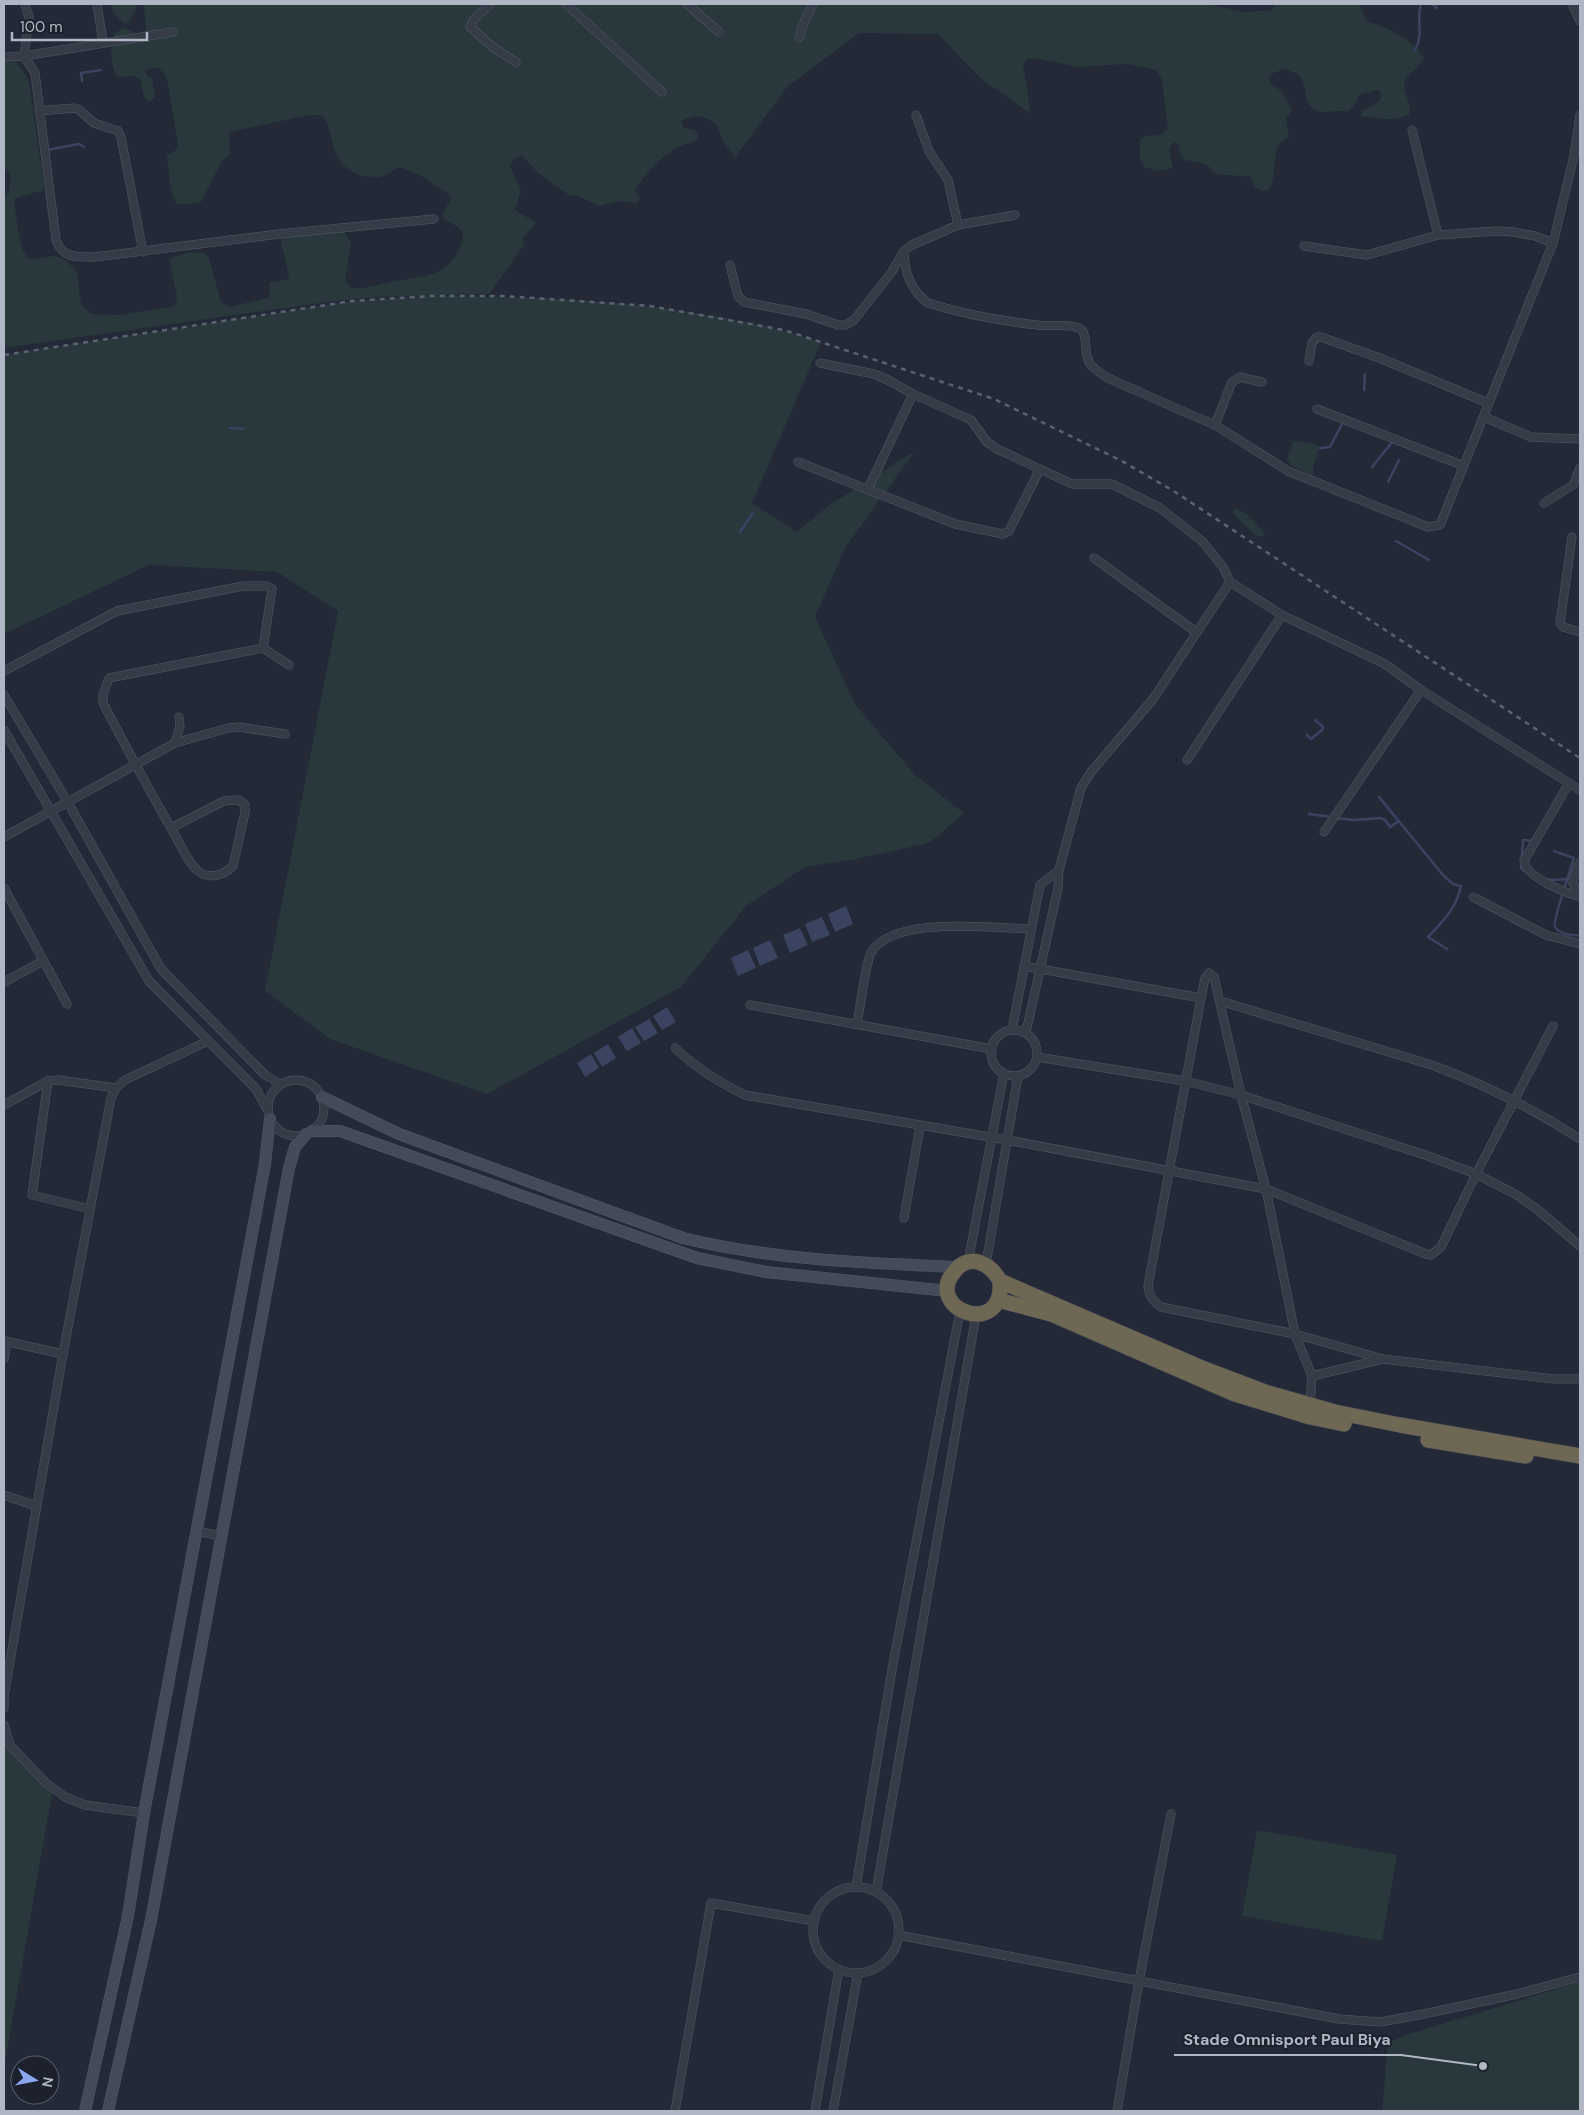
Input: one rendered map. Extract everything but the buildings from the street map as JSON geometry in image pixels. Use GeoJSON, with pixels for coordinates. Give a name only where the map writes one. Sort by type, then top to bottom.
{"type":"FeatureCollection","features":[{"type":"Feature","properties":{"kind":"highway"},"geometry":{"type":"LineString","coordinates":[[977,1262],[986,1264],[994,1271],[1000,1281],[998,1300],[985,1312],[976,1315],[960,1311],[952,1302],[948,1291],[948,1282],[963,1265],[977,1262]]}},
{"type":"Feature","properties":{"kind":"highway"},"geometry":{"type":"LineString","coordinates":[[1000,1281],[1202,1368],[1310,1411],[1580,1456]]}},
{"type":"Feature","properties":{"kind":"highway"},"geometry":{"type":"LineString","coordinates":[[998,1300],[1051,1314],[1232,1393],[1310,1411],[1384,1433],[1580,1466]]}},
{"type":"Feature","properties":{"kind":"street"},"geometry":{"type":"LineString","coordinates":[[26,4],[29,17],[24,56],[35,73],[56,240],[59,249],[65,254],[77,257],[142,252],[279,234],[434,219]]}},
{"type":"Feature","properties":{"kind":"street"},"geometry":{"type":"LineString","coordinates":[[97,4],[103,42]]}},
{"type":"Feature","properties":{"kind":"street"},"geometry":{"type":"LineString","coordinates":[[490,4],[474,19],[470,27],[494,48],[516,62]]}},
{"type":"Feature","properties":{"kind":"street"},"geometry":{"type":"LineString","coordinates":[[566,4],[662,92]]}},
{"type":"Feature","properties":{"kind":"street"},"geometry":{"type":"LineString","coordinates":[[687,4],[719,32]]}},
{"type":"Feature","properties":{"kind":"street"},"geometry":{"type":"LineString","coordinates":[[799,38],[813,4]]}},
{"type":"Feature","properties":{"kind":"street"},"geometry":{"type":"LineString","coordinates":[[1572,4],[1580,21]]}},
{"type":"Feature","properties":{"kind":"street"},"geometry":{"type":"LineString","coordinates":[[4,57],[24,56],[173,32]]}},
{"type":"Feature","properties":{"kind":"street"},"geometry":{"type":"LineString","coordinates":[[40,110],[78,109],[94,123],[118,131],[122,136],[142,252]]}},
{"type":"Feature","properties":{"kind":"street"},"geometry":{"type":"LineString","coordinates":[[916,115],[929,151],[948,180],[958,225]]}},
{"type":"Feature","properties":{"kind":"street"},"geometry":{"type":"LineString","coordinates":[[904,251],[907,277],[928,303],[1028,324],[1080,329],[1085,335],[1085,354],[1087,360],[1095,370],[1117,382],[1215,426],[1288,471],[1428,527],[1436,527],[1442,522],[1553,243],[1574,156],[1580,115]]}},
{"type":"Feature","properties":{"kind":"street"},"geometry":{"type":"LineString","coordinates":[[1412,130],[1438,235]]}},
{"type":"Feature","properties":{"kind":"street"},"geometry":{"type":"LineString","coordinates":[[730,265],[741,301],[806,314],[838,325],[845,325],[854,320],[891,273],[904,251],[912,245],[958,225],[1015,215]]}},
{"type":"Feature","properties":{"kind":"street"},"geometry":{"type":"LineString","coordinates":[[1304,246],[1366,255],[1438,235],[1513,232],[1535,236],[1553,243]]}},
{"type":"Feature","properties":{"kind":"street"},"geometry":{"type":"LineString","coordinates":[[1309,361],[1312,343],[1317,337],[1320,337],[1382,359],[1488,403]]}},
{"type":"Feature","properties":{"kind":"street"},"geometry":{"type":"LineString","coordinates":[[820,364],[874,374],[971,420],[987,442],[997,449],[1072,484],[1112,484],[1160,508],[1202,541],[1223,567],[1230,582],[1282,615],[1385,664],[1421,690],[1580,790]]}},
{"type":"Feature","properties":{"kind":"street"},"geometry":{"type":"LineString","coordinates":[[1215,426],[1232,382],[1240,377],[1262,382]]}},
{"type":"Feature","properties":{"kind":"street"},"geometry":{"type":"LineString","coordinates":[[868,489],[913,394]]}},
{"type":"Feature","properties":{"kind":"street"},"geometry":{"type":"LineString","coordinates":[[1317,409],[1464,466]]}},
{"type":"Feature","properties":{"kind":"street"},"geometry":{"type":"LineString","coordinates":[[1484,417],[1531,438],[1580,439]]}},
{"type":"Feature","properties":{"kind":"street"},"geometry":{"type":"LineString","coordinates":[[798,462],[955,524],[1003,534],[1009,531],[1040,469]]}},
{"type":"Feature","properties":{"kind":"street"},"geometry":{"type":"LineString","coordinates":[[1544,504],[1573,485],[1580,468]]}},
{"type":"Feature","properties":{"kind":"street"},"geometry":{"type":"LineString","coordinates":[[1572,537],[1560,623],[1563,627],[1580,632]]}},
{"type":"Feature","properties":{"kind":"street"},"geometry":{"type":"LineString","coordinates":[[1094,558],[1196,632]]}},
{"type":"Feature","properties":{"kind":"street"},"geometry":{"type":"LineString","coordinates":[[1026,1032],[1058,888],[1059,870],[1081,788],[1091,772],[1153,699],[1230,582]]}},
{"type":"Feature","properties":{"kind":"street"},"geometry":{"type":"LineString","coordinates":[[4,671],[117,611],[242,586],[267,586],[272,589],[263,648]]}},
{"type":"Feature","properties":{"kind":"street"},"geometry":{"type":"LineString","coordinates":[[1187,760],[1282,615]]}},
{"type":"Feature","properties":{"kind":"street"},"geometry":{"type":"LineString","coordinates":[[171,828],[224,801],[239,800],[245,805],[233,866],[227,872],[217,876],[199,872],[192,864],[171,828],[103,703],[102,694],[108,678],[263,648],[289,665]]}},
{"type":"Feature","properties":{"kind":"street"},"geometry":{"type":"LineString","coordinates":[[1324,832],[1421,690]]}},
{"type":"Feature","properties":{"kind":"street"},"geometry":{"type":"LineString","coordinates":[[4,695],[67,801],[161,969],[265,1075],[280,1084]]}},
{"type":"Feature","properties":{"kind":"street"},"geometry":{"type":"LineString","coordinates":[[175,743],[180,726],[179,717]]}},
{"type":"Feature","properties":{"kind":"street"},"geometry":{"type":"LineString","coordinates":[[4,836],[175,743],[228,728],[239,727],[285,734]]}},
{"type":"Feature","properties":{"kind":"street"},"geometry":{"type":"LineString","coordinates":[[4,730],[149,981],[256,1089],[269,1115],[281,1132],[289,1135],[340,1131],[697,1258],[766,1272],[948,1291]]}},
{"type":"Feature","properties":{"kind":"street"},"geometry":{"type":"LineString","coordinates":[[1569,783],[1524,861],[1528,868],[1543,881],[1580,897]]}},
{"type":"Feature","properties":{"kind":"street"},"geometry":{"type":"LineString","coordinates":[[1580,862],[1572,881],[1580,897]]}},
{"type":"Feature","properties":{"kind":"street"},"geometry":{"type":"LineString","coordinates":[[1012,1030],[1040,885],[1059,870]]}},
{"type":"Feature","properties":{"kind":"street"},"geometry":{"type":"LineString","coordinates":[[4,888],[67,1004]]}},
{"type":"Feature","properties":{"kind":"street"},"geometry":{"type":"LineString","coordinates":[[1473,897],[1546,935],[1580,944]]}},
{"type":"Feature","properties":{"kind":"street"},"geometry":{"type":"LineString","coordinates":[[856,1024],[870,954],[880,942],[915,929],[935,926],[1031,929]]}},
{"type":"Feature","properties":{"kind":"street"},"geometry":{"type":"LineString","coordinates":[[4,982],[44,961]]}},
{"type":"Feature","properties":{"kind":"street"},"geometry":{"type":"LineString","coordinates":[[1024,966],[1201,998]]}},
{"type":"Feature","properties":{"kind":"street"},"geometry":{"type":"LineString","coordinates":[[149,981],[161,969]]}},
{"type":"Feature","properties":{"kind":"street"},"geometry":{"type":"LineString","coordinates":[[1310,1411],[1312,1376],[1295,1334],[1266,1190],[1241,1095],[1214,977],[1209,973],[1205,978],[1201,998],[1148,1286],[1153,1301],[1161,1307],[1295,1334],[1383,1359],[1554,1379],[1580,1379]]}},
{"type":"Feature","properties":{"kind":"street"},"geometry":{"type":"LineString","coordinates":[[1220,1000],[1458,1074],[1514,1101],[1580,1139]]}},
{"type":"Feature","properties":{"kind":"street"},"geometry":{"type":"LineString","coordinates":[[750,1005],[992,1048]]}},
{"type":"Feature","properties":{"kind":"street"},"geometry":{"type":"LineString","coordinates":[[675,1048],[693,1065],[716,1081],[744,1094],[1007,1140],[1266,1190],[1431,1255],[1440,1247],[1553,1026]]}},
{"type":"Feature","properties":{"kind":"street"},"geometry":{"type":"LineString","coordinates":[[1012,1030],[1026,1032],[1035,1043],[1037,1057],[1030,1070],[1018,1076],[1004,1073],[994,1062],[992,1048],[999,1036],[1012,1030]]}},
{"type":"Feature","properties":{"kind":"street"},"geometry":{"type":"LineString","coordinates":[[4,1708],[62,1354],[111,1098],[116,1088],[125,1080],[208,1041]]}},
{"type":"Feature","properties":{"kind":"street"},"geometry":{"type":"LineString","coordinates":[[1037,1057],[1185,1082],[1241,1095],[1428,1156],[1476,1174],[1515,1194],[1537,1209],[1580,1246]]}},
{"type":"Feature","properties":{"kind":"street"},"geometry":{"type":"LineString","coordinates":[[322,1097],[399,1134],[683,1238],[725,1248],[777,1256],[963,1265],[1004,1073]]}},
{"type":"Feature","properties":{"kind":"street"},"geometry":{"type":"LineString","coordinates":[[986,1264],[1018,1076]]}},
{"type":"Feature","properties":{"kind":"street"},"geometry":{"type":"LineString","coordinates":[[4,1105],[48,1081],[58,1080],[116,1088]]}},
{"type":"Feature","properties":{"kind":"street"},"geometry":{"type":"LineString","coordinates":[[85,2111],[128,1916],[144,1813],[265,1164],[270,1096],[280,1084],[288,1080],[304,1081],[318,1090],[322,1097],[324,1106],[323,1116],[319,1124],[295,1147],[289,1168],[151,1920],[108,2111]]}},
{"type":"Feature","properties":{"kind":"street"},"geometry":{"type":"LineString","coordinates":[[48,1081],[32,1195],[90,1209]]}},
{"type":"Feature","properties":{"kind":"street"},"geometry":{"type":"LineString","coordinates":[[904,1218],[920,1126]]}},
{"type":"Feature","properties":{"kind":"street"},"geometry":{"type":"LineString","coordinates":[[856,1887],[893,1664],[960,1311]]}},
{"type":"Feature","properties":{"kind":"street"},"geometry":{"type":"LineString","coordinates":[[876,1892],[976,1315]]}},
{"type":"Feature","properties":{"kind":"street"},"geometry":{"type":"LineString","coordinates":[[4,1359],[5,1341],[62,1354]]}},
{"type":"Feature","properties":{"kind":"street"},"geometry":{"type":"LineString","coordinates":[[1312,1376],[1383,1359]]}},
{"type":"Feature","properties":{"kind":"street"},"geometry":{"type":"LineString","coordinates":[[4,1495],[36,1506]]}},
{"type":"Feature","properties":{"kind":"street"},"geometry":{"type":"LineString","coordinates":[[197,1531],[221,1536]]}},
{"type":"Feature","properties":{"kind":"street"},"geometry":{"type":"LineString","coordinates":[[4,1725],[10,1745],[45,1782],[65,1798],[85,1804],[144,1813]]}},
{"type":"Feature","properties":{"kind":"street"},"geometry":{"type":"LineString","coordinates":[[1117,2111],[1139,1981],[1171,1814]]}},
{"type":"Feature","properties":{"kind":"street"},"geometry":{"type":"LineString","coordinates":[[856,1887],[876,1892],[894,1910],[898,1922],[898,1935],[895,1947],[880,1966],[869,1971],[858,1973],[839,1970],[829,1963],[815,1944],[814,1920],[818,1910],[834,1893],[845,1888],[856,1887]]}},
{"type":"Feature","properties":{"kind":"street"},"geometry":{"type":"LineString","coordinates":[[674,2111],[711,1903],[814,1920]]}},
{"type":"Feature","properties":{"kind":"street"},"geometry":{"type":"LineString","coordinates":[[898,1935],[1339,2019],[1380,2022],[1443,2010],[1580,1977]]}},
{"type":"Feature","properties":{"kind":"street"},"geometry":{"type":"LineString","coordinates":[[815,2111],[839,1970]]}},
{"type":"Feature","properties":{"kind":"street"},"geometry":{"type":"LineString","coordinates":[[833,2111],[858,1973]]}},
{"type":"Feature","properties":{"kind":"shaded area"},"geometry":{"type":"Polygon","coordinates":[[[110,4],[138,4],[129,23],[125,24],[112,10],[110,4]]]}},
{"type":"Feature","properties":{"kind":"shaded area"},"geometry":{"type":"Polygon","coordinates":[[[141,4],[1207,4],[1245,12],[1272,10],[1274,4],[1359,4],[1366,21],[1382,26],[1406,40],[1424,58],[1421,64],[1405,79],[1405,90],[1410,108],[1409,115],[1392,119],[1361,116],[1363,111],[1381,99],[1380,91],[1376,90],[1359,95],[1354,106],[1348,111],[1318,112],[1308,102],[1302,79],[1298,74],[1284,69],[1271,74],[1270,82],[1283,93],[1292,111],[1286,118],[1289,137],[1278,146],[1276,153],[1272,184],[1269,190],[1262,191],[1255,186],[1251,177],[1217,174],[1206,164],[1185,160],[1180,155],[1179,146],[1176,142],[1169,149],[1173,168],[1158,171],[1144,167],[1140,158],[1140,140],[1146,136],[1163,134],[1168,129],[1162,80],[1156,70],[1126,64],[1078,67],[1034,58],[1027,59],[1023,64],[1031,114],[980,78],[938,34],[859,33],[787,87],[735,157],[722,139],[716,125],[709,119],[698,116],[682,120],[684,128],[697,131],[698,139],[673,150],[652,168],[635,190],[640,198],[636,203],[619,201],[599,206],[578,196],[569,195],[538,173],[522,156],[515,158],[510,166],[521,190],[515,209],[536,222],[523,239],[524,245],[489,294],[378,297],[327,302],[4,348],[4,196],[8,194],[10,188],[10,176],[8,170],[4,168],[4,56],[13,60],[19,66],[29,82],[44,186],[43,190],[14,199],[20,241],[26,255],[30,259],[55,256],[66,260],[77,272],[81,304],[91,314],[119,315],[172,307],[176,302],[177,296],[169,260],[186,253],[204,253],[209,258],[221,302],[229,307],[268,298],[270,282],[286,280],[289,277],[281,241],[282,234],[344,231],[351,243],[345,282],[351,288],[368,287],[425,276],[442,270],[455,257],[461,244],[462,233],[442,215],[451,199],[450,195],[423,177],[401,167],[378,177],[362,176],[349,170],[341,163],[336,154],[328,127],[320,115],[310,115],[229,132],[230,155],[222,161],[201,202],[180,205],[176,203],[171,190],[167,156],[176,150],[178,145],[167,79],[158,69],[152,68],[145,71],[146,75],[152,78],[155,97],[149,102],[143,94],[140,79],[134,76],[118,77],[112,63],[111,50],[114,34],[123,28],[137,33],[146,30],[144,6],[141,4]]]}},
{"type":"Feature","properties":{"kind":"shaded area"},"geometry":{"type":"Polygon","coordinates":[[[431,296],[579,300],[628,304],[726,318],[821,342],[752,503],[797,532],[828,506],[915,451],[845,548],[815,617],[855,704],[915,775],[964,813],[929,843],[856,859],[805,867],[746,906],[681,987],[487,1094],[330,1039],[265,991],[338,611],[277,572],[149,565],[4,634],[4,355],[352,301],[431,296]]]}},
{"type":"Feature","properties":{"kind":"shaded area"},"geometry":{"type":"Polygon","coordinates":[[[1298,441],[1317,445],[1319,448],[1312,476],[1291,465],[1287,459],[1293,442],[1298,441]]]}},
{"type":"Feature","properties":{"kind":"shaded area"},"geometry":{"type":"Polygon","coordinates":[[[1235,508],[1249,516],[1266,535],[1258,537],[1233,512],[1235,508]]]}},
{"type":"Feature","properties":{"kind":"shaded area"},"geometry":{"type":"Polygon","coordinates":[[[4,1741],[53,1788],[4,2068],[4,1741]]]}},
{"type":"Feature","properties":{"kind":"shaded area"},"geometry":{"type":"Polygon","coordinates":[[[1257,1830],[1397,1855],[1382,1941],[1242,1916],[1257,1830]]]}},
{"type":"Feature","properties":{"kind":"shaded area"},"geometry":{"type":"Polygon","coordinates":[[[1580,1982],[1580,2111],[1382,2111],[1388,2043],[1409,2034],[1580,1982]]]}},
{"type":"Feature","properties":{"kind":"water"},"geometry":{"type":"Polygon","coordinates":[[[846,906],[853,924],[835,932],[828,914],[846,906]]]}},
{"type":"Feature","properties":{"kind":"water"},"geometry":{"type":"Polygon","coordinates":[[[822,917],[830,935],[812,942],[805,924],[822,917]]]}},
{"type":"Feature","properties":{"kind":"water"},"geometry":{"type":"Polygon","coordinates":[[[800,928],[808,945],[790,953],[783,935],[800,928]]]}},
{"type":"Feature","properties":{"kind":"water"},"geometry":{"type":"Polygon","coordinates":[[[770,940],[778,958],[760,966],[753,948],[770,940]]]}},
{"type":"Feature","properties":{"kind":"water"},"geometry":{"type":"Polygon","coordinates":[[[748,950],[756,968],[738,976],[731,958],[748,950]]]}},
{"type":"Feature","properties":{"kind":"water"},"geometry":{"type":"Polygon","coordinates":[[[667,1007],[676,1022],[662,1030],[653,1016],[667,1007]]]}},
{"type":"Feature","properties":{"kind":"water"},"geometry":{"type":"Polygon","coordinates":[[[649,1019],[658,1033],[644,1041],[635,1027],[649,1019]]]}},
{"type":"Feature","properties":{"kind":"water"},"geometry":{"type":"Polygon","coordinates":[[[632,1028],[641,1043],[627,1051],[618,1037],[632,1028]]]}},
{"type":"Feature","properties":{"kind":"water"},"geometry":{"type":"Polygon","coordinates":[[[608,1044],[616,1058],[602,1067],[594,1053],[608,1044]]]}},
{"type":"Feature","properties":{"kind":"water"},"geometry":{"type":"Polygon","coordinates":[[[591,1054],[599,1068],[585,1077],[577,1063],[591,1054]]]}},
{"type":"Feature","properties":{"kind":"waterway"},"geometry":{"type":"LineString","coordinates":[[1415,50],[1420,33],[1419,15],[1421,4]]}},
{"type":"Feature","properties":{"kind":"waterway"},"geometry":{"type":"LineString","coordinates":[[1432,4],[1437,8]]}},
{"type":"Feature","properties":{"kind":"waterway"},"geometry":{"type":"LineString","coordinates":[[82,81],[81,73],[101,70]]}},
{"type":"Feature","properties":{"kind":"waterway"},"geometry":{"type":"LineString","coordinates":[[47,150],[79,144],[84,147]]}},
{"type":"Feature","properties":{"kind":"waterway"},"geometry":{"type":"LineString","coordinates":[[1364,390],[1365,374]]}},
{"type":"Feature","properties":{"kind":"waterway"},"geometry":{"type":"LineString","coordinates":[[1320,448],[1330,447],[1343,422]]}},
{"type":"Feature","properties":{"kind":"waterway"},"geometry":{"type":"LineString","coordinates":[[230,428],[244,429]]}},
{"type":"Feature","properties":{"kind":"waterway"},"geometry":{"type":"LineString","coordinates":[[1372,467],[1393,441]]}},
{"type":"Feature","properties":{"kind":"waterway"},"geometry":{"type":"LineString","coordinates":[[1388,482],[1399,460]]}},
{"type":"Feature","properties":{"kind":"waterway"},"geometry":{"type":"LineString","coordinates":[[740,532],[753,513]]}},
{"type":"Feature","properties":{"kind":"waterway"},"geometry":{"type":"LineString","coordinates":[[1396,541],[1429,560]]}},
{"type":"Feature","properties":{"kind":"waterway"},"geometry":{"type":"LineString","coordinates":[[1307,735],[1311,739],[1322,730],[1323,727],[1315,720]]}},
{"type":"Feature","properties":{"kind":"waterway"},"geometry":{"type":"LineString","coordinates":[[1379,797],[1443,875],[1453,884],[1461,886],[1452,908],[1428,937],[1447,949]]}},
{"type":"Feature","properties":{"kind":"waterway"},"geometry":{"type":"LineString","coordinates":[[1309,814],[1331,817]]}},
{"type":"Feature","properties":{"kind":"waterway"},"geometry":{"type":"LineString","coordinates":[[1336,818],[1353,820],[1381,818],[1390,827],[1399,821]]}},
{"type":"Feature","properties":{"kind":"waterway"},"geometry":{"type":"LineString","coordinates":[[1527,873],[1521,868],[1523,840],[1533,841]]}},
{"type":"Feature","properties":{"kind":"waterway"},"geometry":{"type":"LineString","coordinates":[[1554,851],[1574,858],[1559,905],[1555,927],[1563,933],[1580,935]]}},
{"type":"Feature","properties":{"kind":"waterway"},"geometry":{"type":"LineString","coordinates":[[1544,879],[1568,879]]}},
{"type":"Feature","properties":{"kind":"railway"},"geometry":{"type":"LineString","coordinates":[[4,355],[352,301],[431,296],[504,296],[650,306],[784,330],[994,399],[1120,460],[1172,490],[1580,758]]}},
{"type":"Feature","properties":{"kind":"place","name":"Stade Omnisport Paul Biya"},"geometry":{"type":"Point","coordinates":[1483,2066]}}]}
